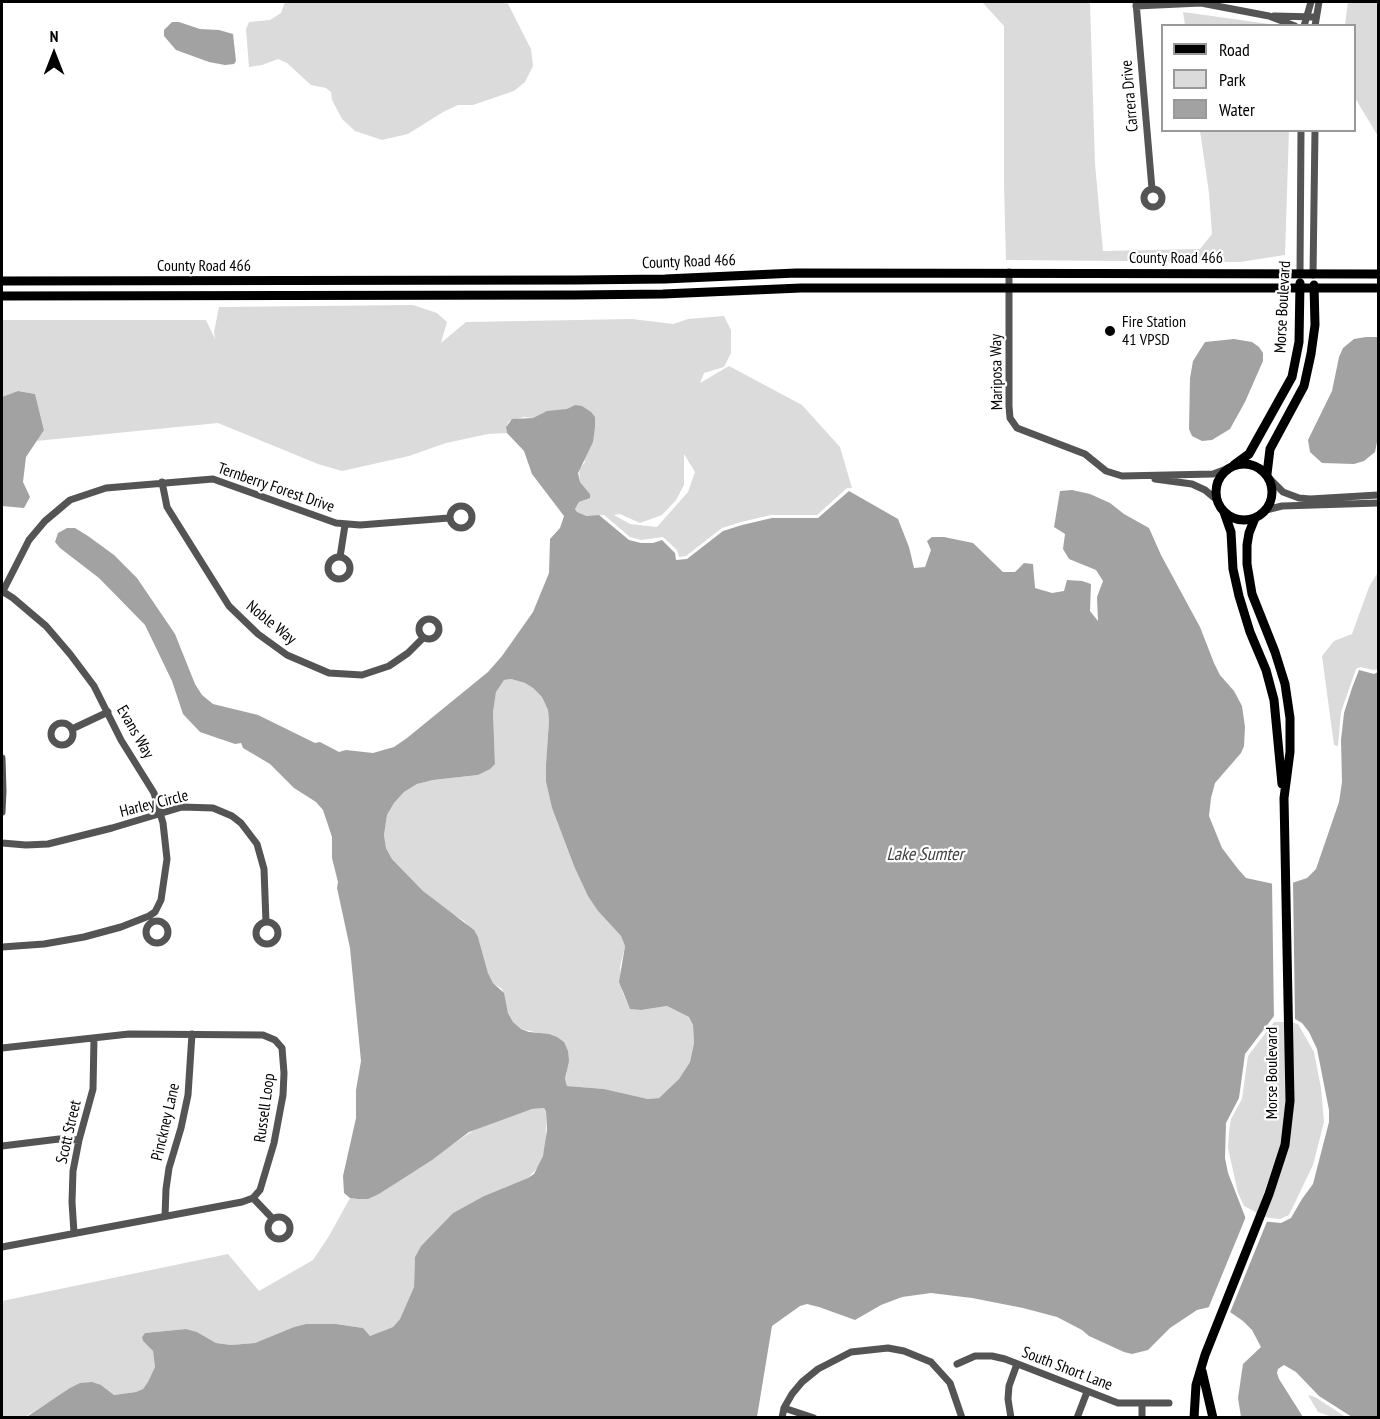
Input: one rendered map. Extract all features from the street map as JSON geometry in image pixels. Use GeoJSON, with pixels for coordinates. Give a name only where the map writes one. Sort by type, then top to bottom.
{"type":"FeatureCollection","features":[{"type":"Feature","properties":{"kind":"main road","name":"County Road 466"},"geometry":{"type":"LineString","coordinates":[[2,281],[576,280],[665,279],[796,273],[1378,274]]}},
{"type":"Feature","properties":{"kind":"main road","name":"Morse Boulevard"},"geometry":{"type":"LineString","coordinates":[[1231,466],[1249,454],[1292,377],[1299,342],[1300,274]]}},
{"type":"Feature","properties":{"kind":"main road","name":"Morse Boulevard"},"geometry":{"type":"LineString","coordinates":[[1269,477],[1270,449],[1304,386],[1311,354],[1315,325],[1313,274]]}},
{"type":"Feature","properties":{"kind":"main road","name":"County Road 466"},"geometry":{"type":"LineString","coordinates":[[2,296],[597,295],[801,288],[1378,288]]}},
{"type":"Feature","properties":{"kind":"main road"},"geometry":{"type":"LineString","coordinates":[[1251,464],[1259,467],[1269,477],[1272,498],[1266,510],[1255,519],[1239,520],[1224,512],[1217,500],[1218,482],[1231,466],[1251,464]]}},
{"type":"Feature","properties":{"kind":"main road","name":"Morse Boulevard"},"geometry":{"type":"LineString","coordinates":[[1194,1418],[1196,1385],[1211,1340],[1269,1194],[1285,1145],[1290,1101],[1284,798],[1277,747],[1274,699],[1239,596],[1233,569],[1231,532],[1224,512]]}},
{"type":"Feature","properties":{"kind":"main road","name":"Morse Boulevard"},"geometry":{"type":"LineString","coordinates":[[1255,519],[1247,545],[1247,564],[1252,594],[1285,684],[1290,718],[1290,752],[1284,798]]}},
{"type":"Feature","properties":{"kind":"main road","name":"Morse Boulevard"},"geometry":{"type":"LineString","coordinates":[[1202,1369],[1213,1418]]}},
{"type":"Feature","properties":{"kind":"main road","name":"Morse Boulevard"},"geometry":{"type":"LineString","coordinates":[[1206,1391],[1208,1418]]}},
{"type":"Feature","properties":{"kind":"street"},"geometry":{"type":"LineString","coordinates":[[1304,24],[1311,2]]}},
{"type":"Feature","properties":{"kind":"street"},"geometry":{"type":"LineString","coordinates":[[1136,4],[1201,3],[1269,16],[1306,17],[1315,21],[1319,2]]}},
{"type":"Feature","properties":{"kind":"street","name":"Carrera Drive"},"geometry":{"type":"LineString","coordinates":[[1136,4],[1152,189]]}},
{"type":"Feature","properties":{"kind":"street"},"geometry":{"type":"LineString","coordinates":[[1269,16],[1291,24]]}},
{"type":"Feature","properties":{"kind":"street","name":"Morse Boulevard"},"geometry":{"type":"LineString","coordinates":[[1300,274],[1301,132]]}},
{"type":"Feature","properties":{"kind":"street","name":"Morse Boulevard"},"geometry":{"type":"LineString","coordinates":[[1313,274],[1315,132]]}},
{"type":"Feature","properties":{"kind":"street"},"geometry":{"type":"LineString","coordinates":[[1009,272],[1009,287]]}},
{"type":"Feature","properties":{"kind":"street","name":"Mariposa Way"},"geometry":{"type":"LineString","coordinates":[[1009,287],[1009,406],[1013,423],[1023,431],[1085,454],[1113,474],[1192,484],[1205,490],[1217,500]]}},
{"type":"Feature","properties":{"kind":"street","name":"Mariposa Way"},"geometry":{"type":"LineString","coordinates":[[1141,477],[1213,474],[1231,466]]}},
{"type":"Feature","properties":{"kind":"street"},"geometry":{"type":"LineString","coordinates":[[1269,477],[1283,492],[1299,498],[1378,495]]}},
{"type":"Feature","properties":{"kind":"street","name":"Ternberry Forest Drive"},"geometry":{"type":"LineString","coordinates":[[2,592],[29,540],[45,521],[70,500],[106,488],[203,478],[222,481],[324,520],[345,525],[449,518]]}},
{"type":"Feature","properties":{"kind":"street","name":"Noble Way"},"geometry":{"type":"LineString","coordinates":[[162,482],[167,507],[230,606],[258,634],[287,655],[329,673],[362,675],[398,660],[423,638]]}},
{"type":"Feature","properties":{"kind":"street"},"geometry":{"type":"LineString","coordinates":[[1266,510],[1282,506],[1378,503]]}},
{"type":"Feature","properties":{"kind":"street"},"geometry":{"type":"LineString","coordinates":[[340,557],[345,525]]}},
{"type":"Feature","properties":{"kind":"street","name":"Evans Way"},"geometry":{"type":"LineString","coordinates":[[2,592],[22,604],[57,639],[94,686],[121,740],[154,793],[166,836],[166,874],[161,900],[151,919],[84,938],[2,947]]}},
{"type":"Feature","properties":{"kind":"street"},"geometry":{"type":"LineString","coordinates":[[72,729],[108,712]]}},
{"type":"Feature","properties":{"kind":"street"},"geometry":{"type":"LineString","coordinates":[[2,758],[2,812]]}},
{"type":"Feature","properties":{"kind":"street","name":"Harley Circle"},"geometry":{"type":"LineString","coordinates":[[2,843],[48,844],[192,806],[213,808],[232,816],[248,830],[257,844],[263,860],[266,922]]}},
{"type":"Feature","properties":{"kind":"street","name":"Russell Loop"},"geometry":{"type":"LineString","coordinates":[[2,1048],[129,1034],[263,1035],[275,1040],[282,1048],[284,1073],[279,1117],[266,1172],[260,1190],[253,1198]]}},
{"type":"Feature","properties":{"kind":"street","name":"Pinckney Lane"},"geometry":{"type":"LineString","coordinates":[[165,1216],[169,1168],[188,1095],[192,1034]]}},
{"type":"Feature","properties":{"kind":"street","name":"Scott Street"},"geometry":{"type":"LineString","coordinates":[[74,1233],[72,1184],[79,1140],[93,1089],[94,1038]]}},
{"type":"Feature","properties":{"kind":"street"},"geometry":{"type":"LineString","coordinates":[[2,1146],[59,1139],[79,1140]]}},
{"type":"Feature","properties":{"kind":"street"},"geometry":{"type":"LineString","coordinates":[[2,1247],[242,1202],[253,1198],[273,1219]]}},
{"type":"Feature","properties":{"kind":"street"},"geometry":{"type":"LineString","coordinates":[[782,1418],[784,1408],[802,1382],[818,1369],[851,1352],[888,1348],[904,1351],[931,1362],[950,1383],[962,1418]]}},
{"type":"Feature","properties":{"kind":"street","name":"South Short Lane"},"geometry":{"type":"LineString","coordinates":[[957,1364],[965,1359],[982,1355],[992,1356],[1119,1403],[1169,1403]]}},
{"type":"Feature","properties":{"kind":"street"},"geometry":{"type":"LineString","coordinates":[[1011,1418],[1008,1393],[1011,1376],[1017,1364]]}},
{"type":"Feature","properties":{"kind":"street"},"geometry":{"type":"LineString","coordinates":[[1077,1418],[1087,1392]]}},
{"type":"Feature","properties":{"kind":"street"},"geometry":{"type":"LineString","coordinates":[[1142,1404],[1142,1418]]}},
{"type":"Feature","properties":{"kind":"street"},"geometry":{"type":"LineString","coordinates":[[784,1408],[814,1418]]}},
{"type":"Feature","properties":{"kind":"green space"},"geometry":{"type":"Polygon","coordinates":[[[285,2],[507,2],[531,49],[533,66],[525,82],[514,91],[473,105],[458,105],[408,134],[382,140],[355,131],[342,119],[332,100],[331,92],[326,88],[311,85],[287,63],[278,59],[249,67],[246,29],[249,22],[270,20],[281,13],[285,2]]]}},
{"type":"Feature","properties":{"kind":"green space"},"geometry":{"type":"Polygon","coordinates":[[[982,2],[1090,2],[1095,164],[1103,251],[1200,249],[1212,234],[1200,132],[1289,132],[1285,255],[1240,262],[1006,260],[1004,26],[982,2]]]}},
{"type":"Feature","properties":{"kind":"green space"},"geometry":{"type":"Polygon","coordinates":[[[1348,2],[1378,2],[1378,136],[1356,100],[1356,24],[1345,24],[1348,2]]]}},
{"type":"Feature","properties":{"kind":"green space"},"geometry":{"type":"Polygon","coordinates":[[[1183,12],[1269,24],[1185,24],[1183,12]]]}},
{"type":"Feature","properties":{"kind":"green space"},"geometry":{"type":"Polygon","coordinates":[[[413,305],[437,313],[447,322],[441,343],[466,322],[632,319],[673,324],[688,319],[724,316],[731,330],[731,353],[724,367],[704,373],[700,383],[729,366],[802,405],[840,447],[852,488],[847,488],[817,515],[771,515],[741,522],[722,528],[686,556],[679,557],[677,550],[663,537],[641,540],[630,537],[604,515],[588,516],[577,512],[575,509],[579,502],[585,500],[590,494],[580,482],[579,469],[585,462],[567,409],[533,418],[524,417],[509,421],[506,427],[507,433],[488,434],[446,443],[409,456],[342,471],[318,464],[218,423],[36,441],[44,429],[35,394],[18,391],[2,397],[2,320],[206,320],[215,339],[214,332],[219,307],[413,305]],[[684,454],[684,485],[676,500],[662,515],[640,523],[620,514],[614,515],[630,524],[657,527],[688,492],[695,472],[684,454]]]}},
{"type":"Feature","properties":{"kind":"green space"},"geometry":{"type":"Polygon","coordinates":[[[1378,572],[1378,669],[1360,667],[1356,669],[1341,712],[1338,746],[1334,745],[1322,656],[1334,641],[1352,634],[1369,587],[1378,572]]]}},
{"type":"Feature","properties":{"kind":"green space"},"geometry":{"type":"Polygon","coordinates":[[[511,679],[533,688],[542,697],[548,710],[546,782],[552,808],[574,866],[598,911],[621,936],[625,946],[620,967],[622,991],[630,1009],[641,1010],[667,1006],[689,1017],[693,1025],[694,1043],[690,1062],[679,1079],[659,1098],[648,1099],[604,1089],[567,1086],[565,1079],[567,1073],[539,1033],[521,1029],[513,1022],[508,1013],[502,989],[493,983],[488,973],[478,937],[464,921],[423,891],[392,859],[386,848],[384,835],[387,815],[404,792],[417,784],[433,780],[478,775],[495,764],[493,712],[496,691],[504,680],[511,679]]]}},
{"type":"Feature","properties":{"kind":"green space"},"geometry":{"type":"Polygon","coordinates":[[[1274,1022],[1284,1022],[1287,1101],[1281,1144],[1257,1213],[1244,1206],[1238,1193],[1228,1148],[1229,1132],[1231,1119],[1242,1099],[1248,1056],[1274,1022]]]}},
{"type":"Feature","properties":{"kind":"green space"},"geometry":{"type":"Polygon","coordinates":[[[1291,1022],[1298,1024],[1314,1052],[1321,1088],[1324,1122],[1313,1165],[1289,1215],[1280,1219],[1264,1216],[1288,1146],[1291,1022]]]}},
{"type":"Feature","properties":{"kind":"green space"},"geometry":{"type":"Polygon","coordinates":[[[544,1108],[546,1111],[546,1146],[540,1165],[528,1178],[484,1196],[453,1213],[421,1246],[415,1257],[414,1287],[400,1319],[393,1327],[370,1336],[363,1328],[336,1324],[306,1324],[255,1343],[231,1345],[216,1343],[197,1332],[186,1329],[145,1333],[142,1337],[143,1341],[153,1351],[155,1367],[143,1389],[114,1395],[101,1385],[46,1404],[25,1417],[2,1417],[2,1301],[228,1254],[259,1291],[313,1260],[350,1198],[358,1199],[379,1194],[477,1128],[532,1109],[544,1108]]]}},
{"type":"Feature","properties":{"kind":"green space"},"geometry":{"type":"Polygon","coordinates":[[[1308,1395],[1346,1417],[1332,1417],[1318,1412],[1308,1395]]]}},
{"type":"Feature","properties":{"kind":"water"},"geometry":{"type":"Polygon","coordinates":[[[172,22],[233,34],[236,61],[234,64],[225,65],[209,62],[176,50],[164,36],[164,30],[172,22]]]}},
{"type":"Feature","properties":{"kind":"water"},"geometry":{"type":"Polygon","coordinates":[[[1378,337],[1378,437],[1375,452],[1364,461],[1354,464],[1322,463],[1310,452],[1308,440],[1332,391],[1343,348],[1354,339],[1378,337]]]}},
{"type":"Feature","properties":{"kind":"water"},"geometry":{"type":"Polygon","coordinates":[[[1234,339],[1252,342],[1259,347],[1263,353],[1263,361],[1230,429],[1212,440],[1202,441],[1192,436],[1189,429],[1190,378],[1193,361],[1205,342],[1234,339]]]}},
{"type":"Feature","properties":{"kind":"water"},"geometry":{"type":"Polygon","coordinates":[[[18,391],[35,394],[44,430],[26,457],[23,482],[30,497],[24,508],[2,506],[2,397],[18,391]]]}},
{"type":"Feature","properties":{"kind":"water","name":"Lake Sumter"},"geometry":{"type":"Polygon","coordinates":[[[575,405],[582,406],[595,417],[593,442],[578,473],[580,482],[590,494],[590,498],[579,502],[575,509],[577,512],[587,516],[599,515],[629,540],[653,543],[662,540],[675,553],[676,560],[687,559],[723,531],[742,525],[772,518],[818,518],[849,491],[898,519],[914,568],[925,567],[931,550],[927,541],[932,537],[973,543],[1003,572],[1015,572],[1024,563],[1033,564],[1035,588],[1052,593],[1064,591],[1067,580],[1091,584],[1090,611],[1098,621],[1097,597],[1103,581],[1096,570],[1069,559],[1063,549],[1065,534],[1054,527],[1060,491],[1072,490],[1090,494],[1110,503],[1149,528],[1200,627],[1220,675],[1234,691],[1242,706],[1245,727],[1244,746],[1241,753],[1215,783],[1209,816],[1222,848],[1246,878],[1283,886],[1307,878],[1316,869],[1339,802],[1342,782],[1341,740],[1344,713],[1359,670],[1374,674],[1378,672],[1378,1417],[1352,1417],[1319,1396],[1296,1372],[1284,1365],[1278,1369],[1279,1379],[1303,1417],[1241,1417],[1238,1398],[1243,1364],[1261,1347],[1252,1330],[1243,1321],[1230,1312],[1214,1306],[1197,1310],[1170,1328],[1148,1350],[1132,1354],[1089,1336],[1057,1317],[972,1298],[931,1293],[902,1297],[881,1305],[855,1320],[819,1307],[807,1304],[800,1306],[772,1326],[757,1417],[25,1418],[80,1383],[92,1382],[101,1385],[114,1395],[143,1389],[155,1367],[153,1351],[143,1341],[142,1337],[145,1333],[186,1329],[197,1332],[216,1343],[231,1345],[255,1343],[306,1324],[336,1324],[363,1328],[370,1336],[393,1327],[400,1319],[414,1287],[415,1257],[421,1246],[453,1213],[484,1196],[534,1174],[543,1156],[547,1130],[544,1108],[532,1109],[469,1132],[432,1160],[368,1199],[350,1198],[344,1193],[343,1176],[356,1118],[356,1090],[361,1061],[350,948],[332,858],[332,837],[323,810],[316,802],[294,788],[270,764],[243,748],[241,743],[235,744],[200,732],[183,714],[172,681],[145,625],[99,578],[60,548],[55,542],[58,533],[67,528],[75,528],[114,555],[137,578],[175,634],[195,684],[202,695],[213,704],[258,715],[339,752],[346,750],[373,753],[394,747],[407,738],[488,672],[533,612],[549,573],[550,539],[560,528],[564,516],[532,474],[524,451],[507,433],[506,427],[512,419],[533,418],[547,411],[567,409],[575,405]],[[511,679],[504,680],[496,692],[493,712],[495,764],[478,775],[433,780],[417,784],[404,792],[387,815],[384,835],[386,848],[392,859],[423,891],[474,930],[488,973],[493,983],[504,993],[508,1013],[513,1022],[521,1029],[549,1034],[564,1042],[569,1061],[565,1079],[567,1086],[604,1089],[648,1099],[659,1098],[679,1079],[690,1062],[694,1043],[693,1025],[689,1017],[667,1006],[641,1010],[630,1009],[619,982],[625,946],[621,936],[598,911],[588,896],[552,808],[546,782],[548,710],[542,697],[533,688],[511,679]],[[1285,1013],[1274,1016],[1245,1054],[1239,1098],[1226,1123],[1225,1158],[1228,1173],[1246,1219],[1281,1223],[1291,1218],[1313,1184],[1329,1122],[1329,1110],[1317,1049],[1302,1023],[1285,1013]]]}},
{"type":"Feature","properties":{"kind":"pier"},"geometry":{"type":"Polygon","coordinates":[[[1272,881],[1283,883],[1293,881],[1295,1021],[1280,1016],[1274,1022],[1272,881]]]}},
{"type":"Feature","properties":{"kind":"pier"},"geometry":{"type":"Polygon","coordinates":[[[1247,1214],[1251,1217],[1268,1219],[1229,1315],[1221,1310],[1208,1309],[1247,1214]]]}},
{"type":"Feature","properties":{"kind":"place","name":"Fire Station 41 VPSD"},"geometry":{"type":"Point","coordinates":[1110,331]}}]}
